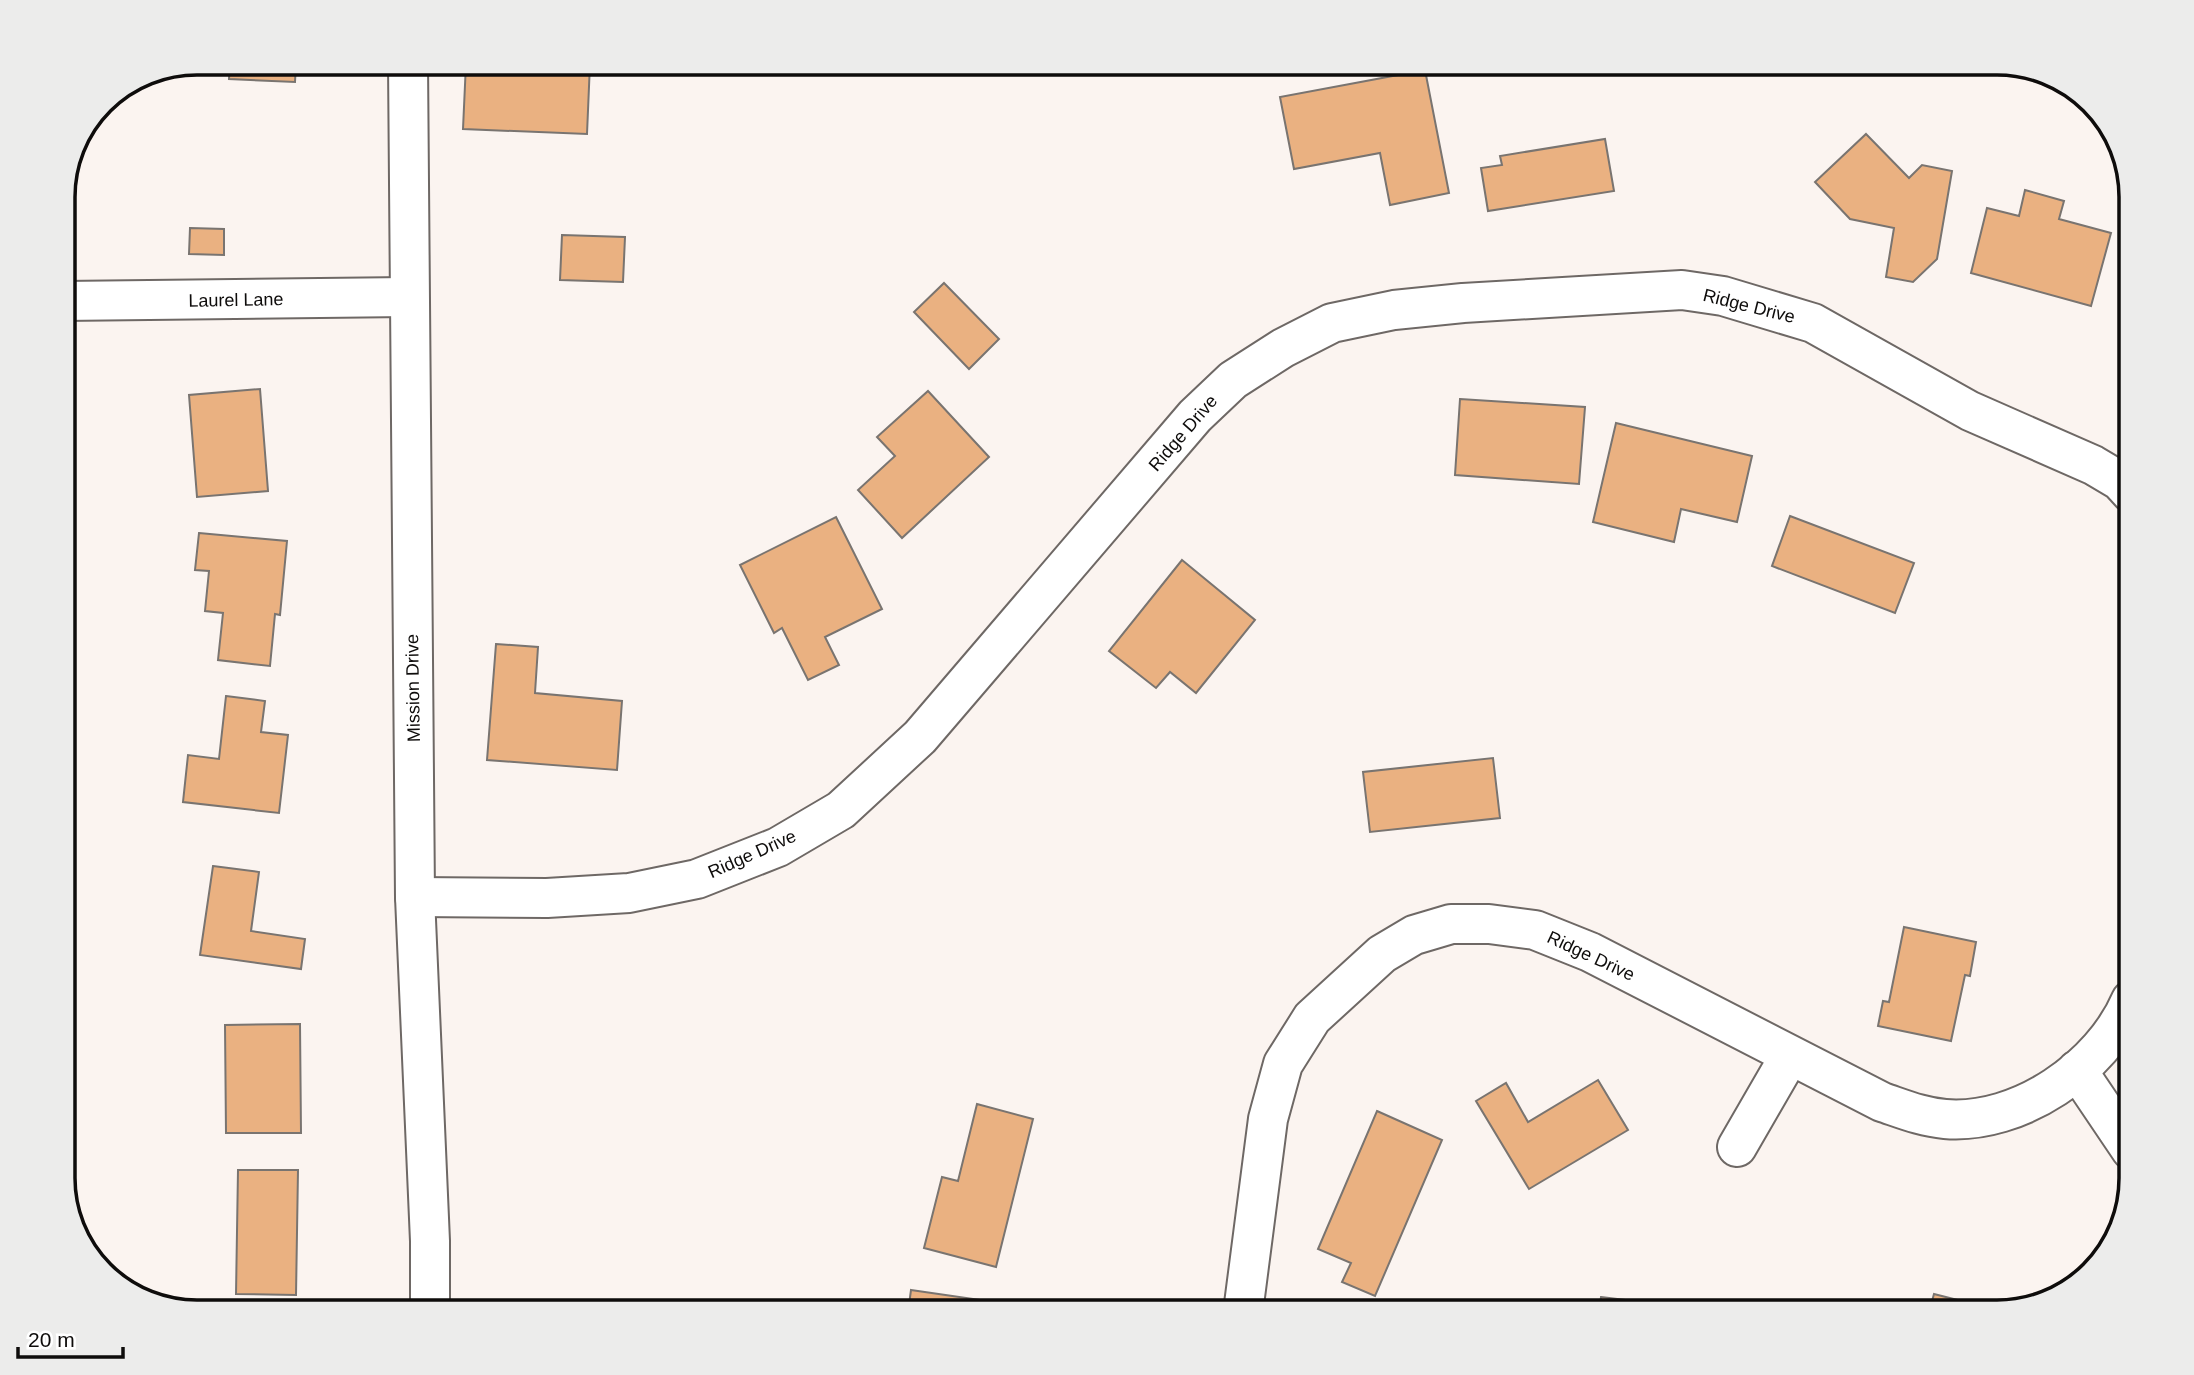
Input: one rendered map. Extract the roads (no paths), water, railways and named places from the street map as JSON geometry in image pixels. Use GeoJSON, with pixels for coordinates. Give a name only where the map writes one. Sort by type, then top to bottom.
{"type":"FeatureCollection","features":[{"type":"Feature","properties":{"kind":"street","name":"Mission Drive"},"geometry":{"type":"LineString","coordinates":[[408,75],[415,897],[430,1241],[430,1300]]}},
{"type":"Feature","properties":{"kind":"street","name":"Ridge Drive"},"geometry":{"type":"LineString","coordinates":[[415,897],[547,898],[629,893],[697,878],[766,851],[841,810],[920,737],[1195,416],[1233,380],[1283,348],[1332,323],[1394,310],[1463,303],[1682,290],[1723,296],[1813,323],[1970,411],[2092,465],[2118,480]]}},
{"type":"Feature","properties":{"kind":"street","name":"Laurel Lane"},"geometry":{"type":"LineString","coordinates":[[76,301],[408,296]]}},
{"type":"Feature","properties":{"kind":"street","name":"Ridge Drive"},"geometry":{"type":"LineString","coordinates":[[1245,1300],[1268,1119],[1283,1064],[1312,1018],[1382,954],[1414,935],[1451,924],[1489,924],[1535,930],[1590,953],[1882,1102],[1917,1115],[1947,1119],[2015,1108],[2044,1093],[2077,1070],[2105,1041],[2119,1019]]}},
{"type":"Feature","properties":{"kind":"street"},"geometry":{"type":"LineString","coordinates":[[1737,1147],[1790,1056]]}},
{"type":"Feature","properties":{"kind":"street"},"geometry":{"type":"LineString","coordinates":[[2077,1070],[2119,1132]]}}]}
